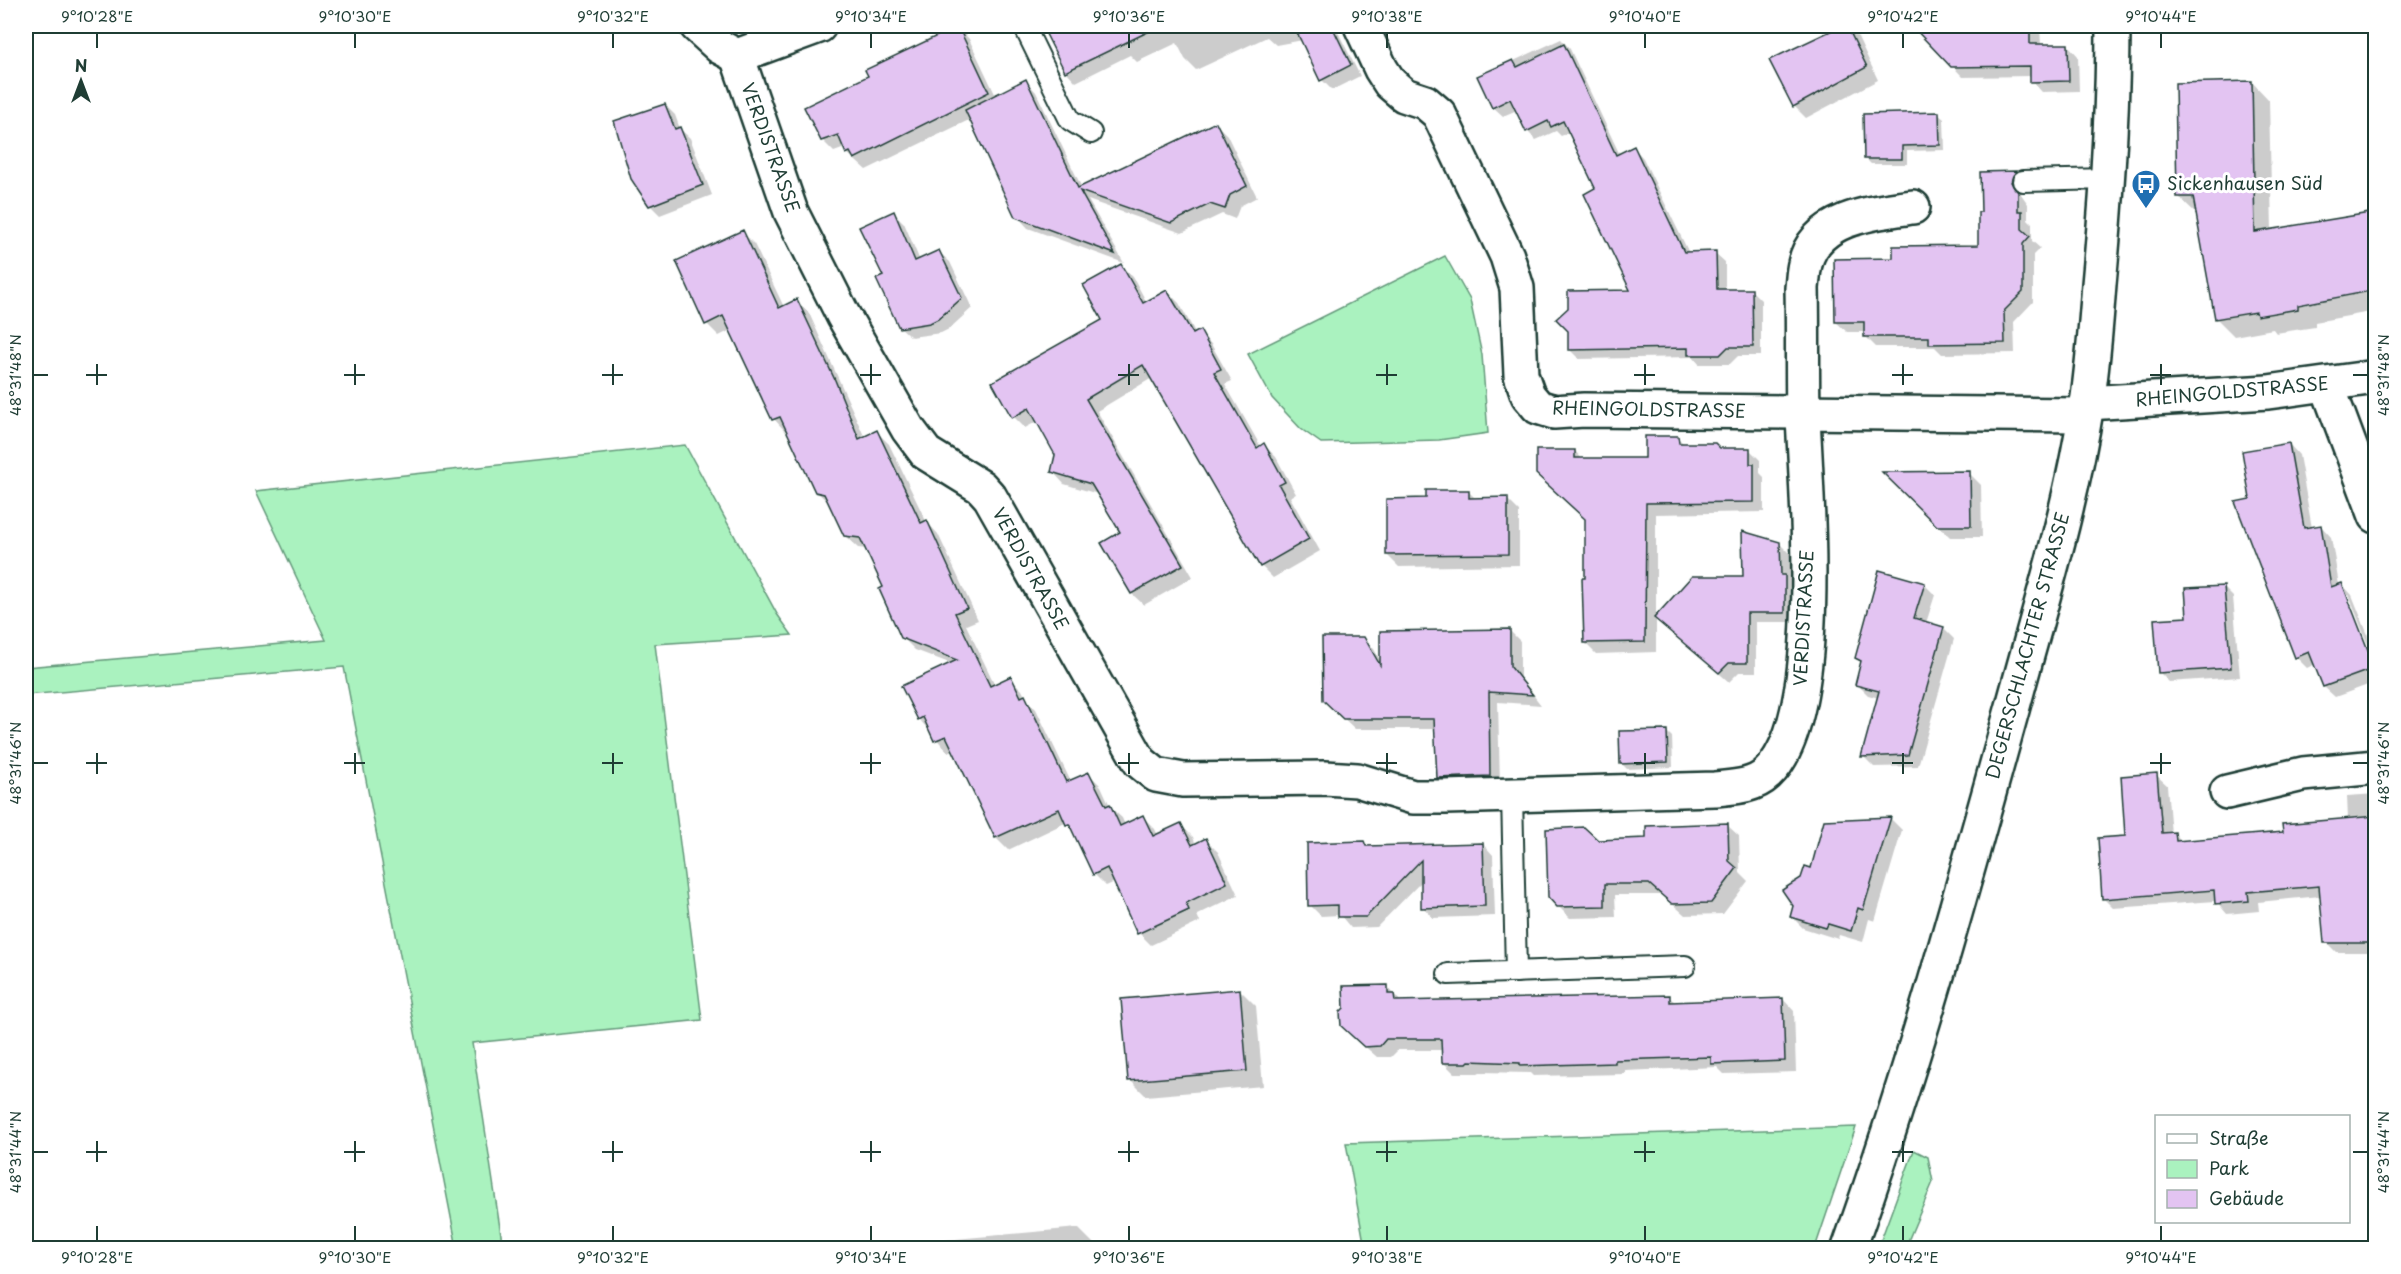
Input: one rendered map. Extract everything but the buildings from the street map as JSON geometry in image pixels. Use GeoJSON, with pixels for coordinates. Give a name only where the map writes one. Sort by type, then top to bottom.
{"type":"FeatureCollection","features":[{"type":"Feature","properties":{"kind":"street"},"geometry":{"type":"LineString","coordinates":[[697,26],[720,47],[737,56],[819,26]]}},
{"type":"Feature","properties":{"kind":"street","name":"RHEINGOLDSTRASSE"},"geometry":{"type":"LineString","coordinates":[[1361,26],[1390,83],[1404,95],[1425,102],[1439,114],[1507,256],[1517,288],[1521,375],[1528,395],[1538,407],[1554,412],[1584,410],[2086,409],[2327,385],[2376,377]]}},
{"type":"Feature","properties":{"kind":"street","name":"DEGERSCHLACHTER STRASSE"},"geometry":{"type":"LineString","coordinates":[[1848,1248],[1893,1121],[1937,978],[2037,623],[2073,474],[2086,409],[2108,179],[2113,85],[2113,26]]}},
{"type":"Feature","properties":{"kind":"street","name":"VERDISTRASSE"},"geometry":{"type":"LineString","coordinates":[[737,56],[791,212],[833,296],[908,429],[927,453],[973,482],[990,497],[1140,762],[1156,775],[1183,780],[1325,778],[1357,780],[1413,797],[1738,787],[1754,783],[1767,775],[1776,764],[1794,724],[1806,659],[1808,542],[1803,411]]}},
{"type":"Feature","properties":{"kind":"street"},"geometry":{"type":"LineString","coordinates":[[1803,411],[1802,288],[1805,262],[1815,241],[1843,222],[1875,213],[1913,207]]}},
{"type":"Feature","properties":{"kind":"street"},"geometry":{"type":"LineString","coordinates":[[2327,385],[2376,516]]}},
{"type":"Feature","properties":{"kind":"street"},"geometry":{"type":"LineString","coordinates":[[2227,792],[2303,774],[2376,767]]}},
{"type":"Feature","properties":{"kind":"lane"},"geometry":{"type":"LineString","coordinates":[[1024,26],[1070,120],[1091,133]]}},
{"type":"Feature","properties":{"kind":"lane"},"geometry":{"type":"LineString","coordinates":[[2023,181],[2108,179]]}},
{"type":"Feature","properties":{"kind":"lane"},"geometry":{"type":"LineString","coordinates":[[1512,795],[1516,972]]}},
{"type":"Feature","properties":{"kind":"lane"},"geometry":{"type":"LineString","coordinates":[[1448,974],[1685,966]]}},
{"type":"Feature","properties":{"kind":"green space"},"geometry":{"type":"Polygon","coordinates":[[[1445,256],[1470,300],[1482,355],[1488,433],[1439,440],[1321,443],[1301,429],[1272,398],[1248,354],[1445,256]]]}},
{"type":"Feature","properties":{"kind":"green space"},"geometry":{"type":"Polygon","coordinates":[[[685,445],[777,614],[792,635],[655,644],[702,1020],[472,1043],[503,1248],[457,1248],[344,667],[26,695],[26,667],[326,640],[256,491],[685,445]]]}},
{"type":"Feature","properties":{"kind":"green space"},"geometry":{"type":"Polygon","coordinates":[[[1856,1127],[1815,1248],[1365,1248],[1346,1143],[1856,1127]]]}},
{"type":"Feature","properties":{"kind":"green space"},"geometry":{"type":"Polygon","coordinates":[[[1914,1150],[1928,1157],[1933,1182],[1905,1248],[1878,1248],[1914,1150]]]}},
{"type":"Feature","properties":{"kind":"place","name":"Sickenhausen Süd"},"geometry":{"type":"Point","coordinates":[2146,210]}}]}
